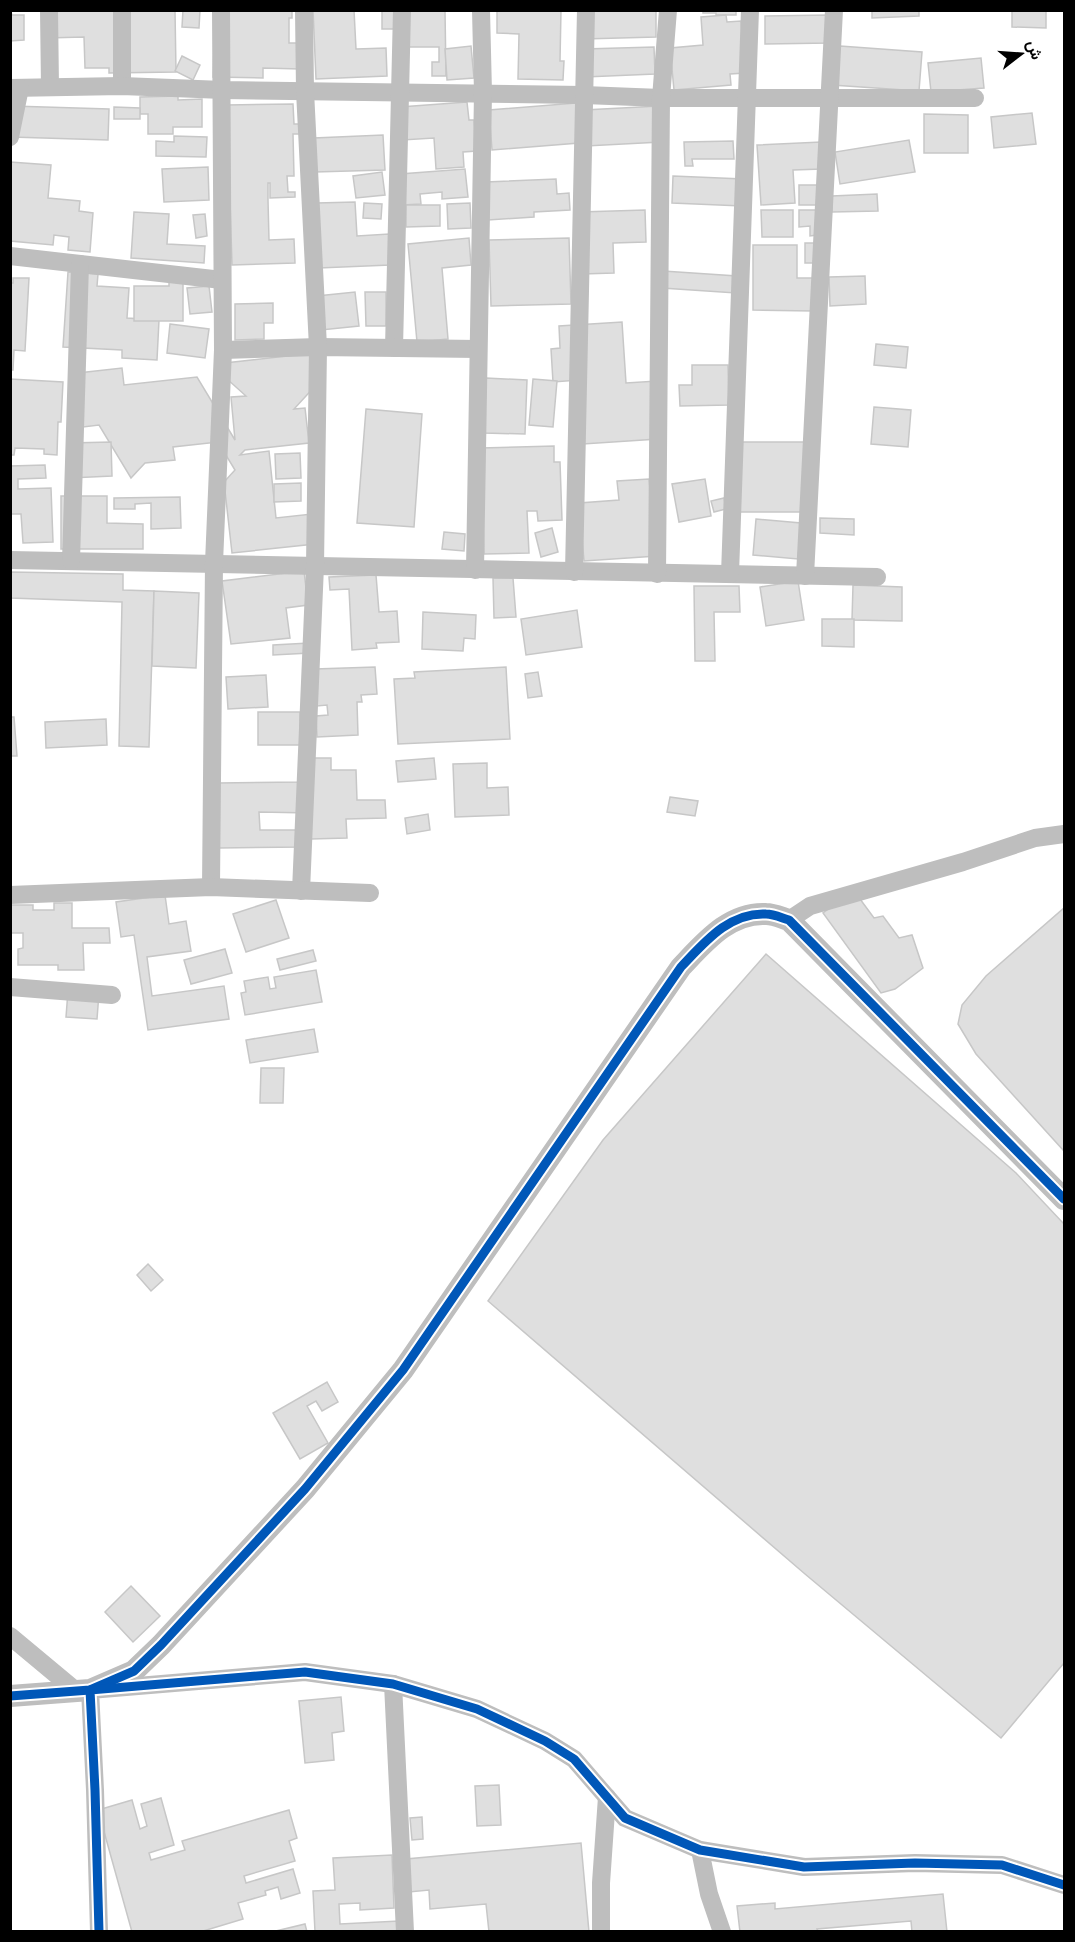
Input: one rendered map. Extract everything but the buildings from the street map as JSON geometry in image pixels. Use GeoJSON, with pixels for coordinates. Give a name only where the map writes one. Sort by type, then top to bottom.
{"type":"FeatureCollection","features":[{"type":"Feature","properties":{"kind":"street"},"geometry":{"type":"LineString","coordinates":[[49,10],[50,87]]}},
{"type":"Feature","properties":{"kind":"street"},"geometry":{"type":"LineString","coordinates":[[122,10],[122,86]]}},
{"type":"Feature","properties":{"kind":"street"},"geometry":{"type":"LineString","coordinates":[[211,887],[214,563],[223,350],[221,10]]}},
{"type":"Feature","properties":{"kind":"street"},"geometry":{"type":"LineString","coordinates":[[302,891],[315,566],[318,347],[305,91],[304,10]]}},
{"type":"Feature","properties":{"kind":"street"},"geometry":{"type":"LineString","coordinates":[[394,348],[402,10]]}},
{"type":"Feature","properties":{"kind":"street"},"geometry":{"type":"LineString","coordinates":[[476,570],[483,93],[481,10]]}},
{"type":"Feature","properties":{"kind":"street"},"geometry":{"type":"LineString","coordinates":[[574,572],[586,10]]}},
{"type":"Feature","properties":{"kind":"street"},"geometry":{"type":"LineString","coordinates":[[657,574],[661,98],[668,10]]}},
{"type":"Feature","properties":{"kind":"street"},"geometry":{"type":"LineString","coordinates":[[730,574],[750,10]]}},
{"type":"Feature","properties":{"kind":"street"},"geometry":{"type":"LineString","coordinates":[[805,576],[834,10]]}},
{"type":"Feature","properties":{"kind":"street"},"geometry":{"type":"LineString","coordinates":[[10,137],[15,88],[122,86],[661,98],[975,98]]}},
{"type":"Feature","properties":{"kind":"street"},"geometry":{"type":"LineString","coordinates":[[10,256],[222,280]]}},
{"type":"Feature","properties":{"kind":"street"},"geometry":{"type":"LineString","coordinates":[[71,561],[80,264]]}},
{"type":"Feature","properties":{"kind":"street"},"geometry":{"type":"LineString","coordinates":[[223,350],[318,347],[478,349]]}},
{"type":"Feature","properties":{"kind":"street"},"geometry":{"type":"LineString","coordinates":[[10,560],[877,577]]}},
{"type":"Feature","properties":{"kind":"street"},"geometry":{"type":"LineString","coordinates":[[789,920],[810,906],[963,862],[1035,838],[1065,834]]}},
{"type":"Feature","properties":{"kind":"street"},"geometry":{"type":"LineString","coordinates":[[10,895],[211,887],[370,893]]}},
{"type":"Feature","properties":{"kind":"street"},"geometry":{"type":"LineString","coordinates":[[83,1690],[134,1671],[161,1645],[305,1489],[403,1370],[681,967],[708,938],[725,925],[748,916],[767,914],[789,920],[1065,1199]]}},
{"type":"Feature","properties":{"kind":"street"},"geometry":{"type":"LineString","coordinates":[[10,987],[112,995]]}},
{"type":"Feature","properties":{"kind":"street"},"geometry":{"type":"LineString","coordinates":[[10,1636],[83,1690],[95,1790],[99,1932]]}},
{"type":"Feature","properties":{"kind":"street"},"geometry":{"type":"LineString","coordinates":[[10,1696],[305,1672],[393,1684],[477,1709],[545,1741],[574,1759],[625,1818],[700,1850],[804,1867],[915,1863],[1002,1865],[1065,1885]]}},
{"type":"Feature","properties":{"kind":"street"},"geometry":{"type":"LineString","coordinates":[[393,1684],[405,1932]]}},
{"type":"Feature","properties":{"kind":"street"},"geometry":{"type":"LineString","coordinates":[[601,1932],[601,1883],[607,1797]]}},
{"type":"Feature","properties":{"kind":"street"},"geometry":{"type":"LineString","coordinates":[[700,1850],[709,1894],[722,1932]]}},
{"type":"Feature","properties":{"kind":"cycle path"},"geometry":{"type":"LineString","coordinates":[[10,1696],[90,1690],[134,1671],[161,1645],[305,1489],[403,1370],[681,967],[708,939],[740,918],[766,914],[789,920],[1064,1199]]}},
{"type":"Feature","properties":{"kind":"cycle path"},"geometry":{"type":"LineString","coordinates":[[99,1932],[90,1690],[305,1672],[393,1684],[477,1709],[545,1741],[574,1759],[625,1818],[700,1850],[804,1867],[915,1863],[1002,1865],[1064,1885]]}}]}
